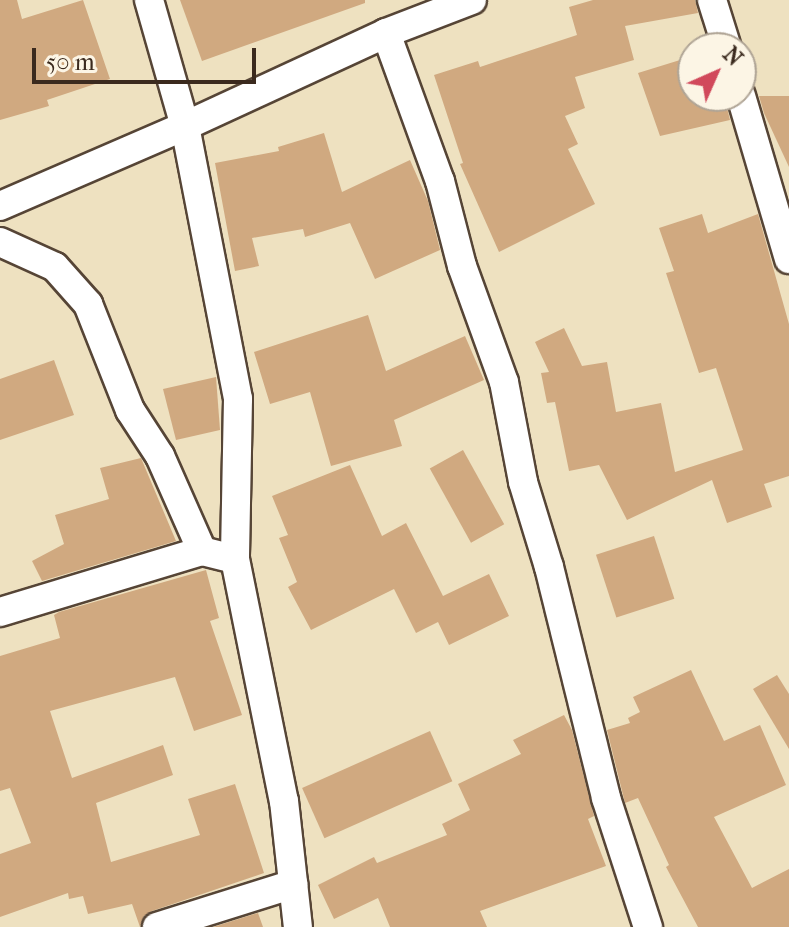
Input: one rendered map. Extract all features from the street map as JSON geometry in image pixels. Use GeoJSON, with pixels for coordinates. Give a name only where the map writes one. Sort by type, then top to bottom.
{"type":"FeatureCollection","features":[{"type":"Feature","properties":{"kind":"street"},"geometry":{"type":"LineString","coordinates":[[149,0],[185,126],[238,399],[235,559],[284,801],[298,927]]}},
{"type":"Feature","properties":{"kind":"street"},"geometry":{"type":"LineString","coordinates":[[0,206],[185,126],[386,33],[472,0]]}},
{"type":"Feature","properties":{"kind":"street"},"geometry":{"type":"LineString","coordinates":[[712,0],[722,32]]}},
{"type":"Feature","properties":{"kind":"street"},"geometry":{"type":"LineString","coordinates":[[386,33],[440,181],[462,266],[504,382],[523,482],[549,567],[606,798],[648,927]]}},
{"type":"Feature","properties":{"kind":"street"},"geometry":{"type":"LineString","coordinates":[[746,112],[789,259]]}},
{"type":"Feature","properties":{"kind":"street"},"geometry":{"type":"LineString","coordinates":[[0,242],[55,267],[88,304],[130,410],[160,456],[202,551]]}},
{"type":"Feature","properties":{"kind":"street"},"geometry":{"type":"LineString","coordinates":[[0,612],[202,551],[235,559]]}},
{"type":"Feature","properties":{"kind":"street"},"geometry":{"type":"LineString","coordinates":[[157,927],[293,884]]}},
{"type":"Feature","properties":{"kind":"building"},"geometry":{"type":"Polygon","coordinates":[[[0,0],[17,0],[22,19],[83,0],[110,79],[47,100],[49,106],[0,120],[0,0]]]}},
{"type":"Feature","properties":{"kind":"building"},"geometry":{"type":"Polygon","coordinates":[[[180,0],[365,0],[365,3],[202,61],[180,0]]]}},
{"type":"Feature","properties":{"kind":"building"},"geometry":{"type":"Polygon","coordinates":[[[593,0],[695,0],[698,13],[625,26],[634,60],[575,77],[585,108],[565,116],[578,144],[568,149],[595,204],[499,252],[460,164],[463,163],[434,75],[478,61],[480,67],[577,35],[569,7],[593,0]]]}},
{"type":"Feature","properties":{"kind":"building"},"geometry":{"type":"Polygon","coordinates":[[[677,61],[677,112],[728,112],[730,120],[660,136],[638,73],[677,61]]]}},
{"type":"Feature","properties":{"kind":"building"},"geometry":{"type":"Polygon","coordinates":[[[759,96],[789,96],[789,167],[764,113],[759,96]]]}},
{"type":"Feature","properties":{"kind":"building"},"geometry":{"type":"Polygon","coordinates":[[[324,133],[342,192],[410,160],[428,201],[440,250],[375,279],[350,223],[305,237],[303,229],[252,238],[259,266],[235,271],[215,163],[279,151],[278,147],[324,133]]]}},
{"type":"Feature","properties":{"kind":"building"},"geometry":{"type":"Polygon","coordinates":[[[702,214],[708,233],[758,214],[789,324],[789,476],[764,484],[772,507],[727,523],[712,480],[627,520],[599,465],[569,471],[555,402],[547,403],[541,373],[549,372],[535,342],[564,328],[582,366],[607,362],[616,412],[661,403],[675,472],[743,450],[716,368],[699,373],[666,273],[674,271],[659,228],[702,214]]]}},
{"type":"Feature","properties":{"kind":"building"},"geometry":{"type":"Polygon","coordinates":[[[368,315],[386,371],[465,336],[484,380],[394,420],[402,446],[331,466],[310,392],[270,404],[254,352],[368,315]]]}},
{"type":"Feature","properties":{"kind":"building"},"geometry":{"type":"Polygon","coordinates":[[[54,360],[74,415],[0,440],[0,379],[54,360]]]}},
{"type":"Feature","properties":{"kind":"building"},"geometry":{"type":"Polygon","coordinates":[[[216,377],[220,430],[176,440],[163,389],[216,377]]]}},
{"type":"Feature","properties":{"kind":"building"},"geometry":{"type":"Polygon","coordinates":[[[463,450],[504,524],[471,543],[430,468],[463,450]]]}},
{"type":"Feature","properties":{"kind":"building"},"geometry":{"type":"Polygon","coordinates":[[[141,458],[176,541],[42,581],[32,561],[64,544],[55,515],[109,499],[100,468],[141,458]]]}},
{"type":"Feature","properties":{"kind":"building"},"geometry":{"type":"Polygon","coordinates":[[[350,465],[382,536],[406,523],[443,596],[489,574],[509,616],[449,645],[438,622],[416,633],[394,589],[311,630],[288,587],[297,582],[279,538],[288,535],[272,496],[350,465]]]}},
{"type":"Feature","properties":{"kind":"building"},"geometry":{"type":"Polygon","coordinates":[[[654,536],[674,599],[616,618],[596,555],[654,536]]]}},
{"type":"Feature","properties":{"kind":"building"},"geometry":{"type":"Polygon","coordinates":[[[206,570],[219,618],[210,621],[242,715],[194,731],[175,677],[50,711],[72,778],[163,745],[173,775],[96,803],[111,862],[200,835],[188,799],[235,784],[264,873],[152,911],[144,916],[140,927],[132,904],[88,914],[83,896],[69,899],[68,893],[0,917],[0,854],[31,843],[10,788],[0,791],[0,656],[60,638],[54,615],[59,612],[206,570]]]}},
{"type":"Feature","properties":{"kind":"building"},"geometry":{"type":"Polygon","coordinates":[[[691,670],[724,741],[760,725],[786,785],[714,817],[752,888],[789,869],[789,927],[698,927],[666,867],[669,865],[638,798],[625,803],[607,730],[630,723],[628,718],[640,712],[633,697],[691,670]]]}},
{"type":"Feature","properties":{"kind":"building"},"geometry":{"type":"Polygon","coordinates":[[[777,675],[789,694],[789,749],[753,689],[777,675]]]}},
{"type":"Feature","properties":{"kind":"building"},"geometry":{"type":"Polygon","coordinates":[[[564,715],[572,730],[594,816],[588,819],[606,866],[480,911],[487,927],[390,927],[378,898],[334,919],[318,885],[374,857],[377,863],[447,835],[442,824],[470,810],[458,784],[521,754],[513,740],[564,715]]]}},
{"type":"Feature","properties":{"kind":"building"},"geometry":{"type":"Polygon","coordinates":[[[430,731],[452,781],[324,838],[302,788],[430,731]]]}},
{"type":"Feature","properties":{"kind":"building"},"geometry":{"type":"Polygon","coordinates":[[[258,913],[263,927],[213,927],[258,913]]]}}]}
